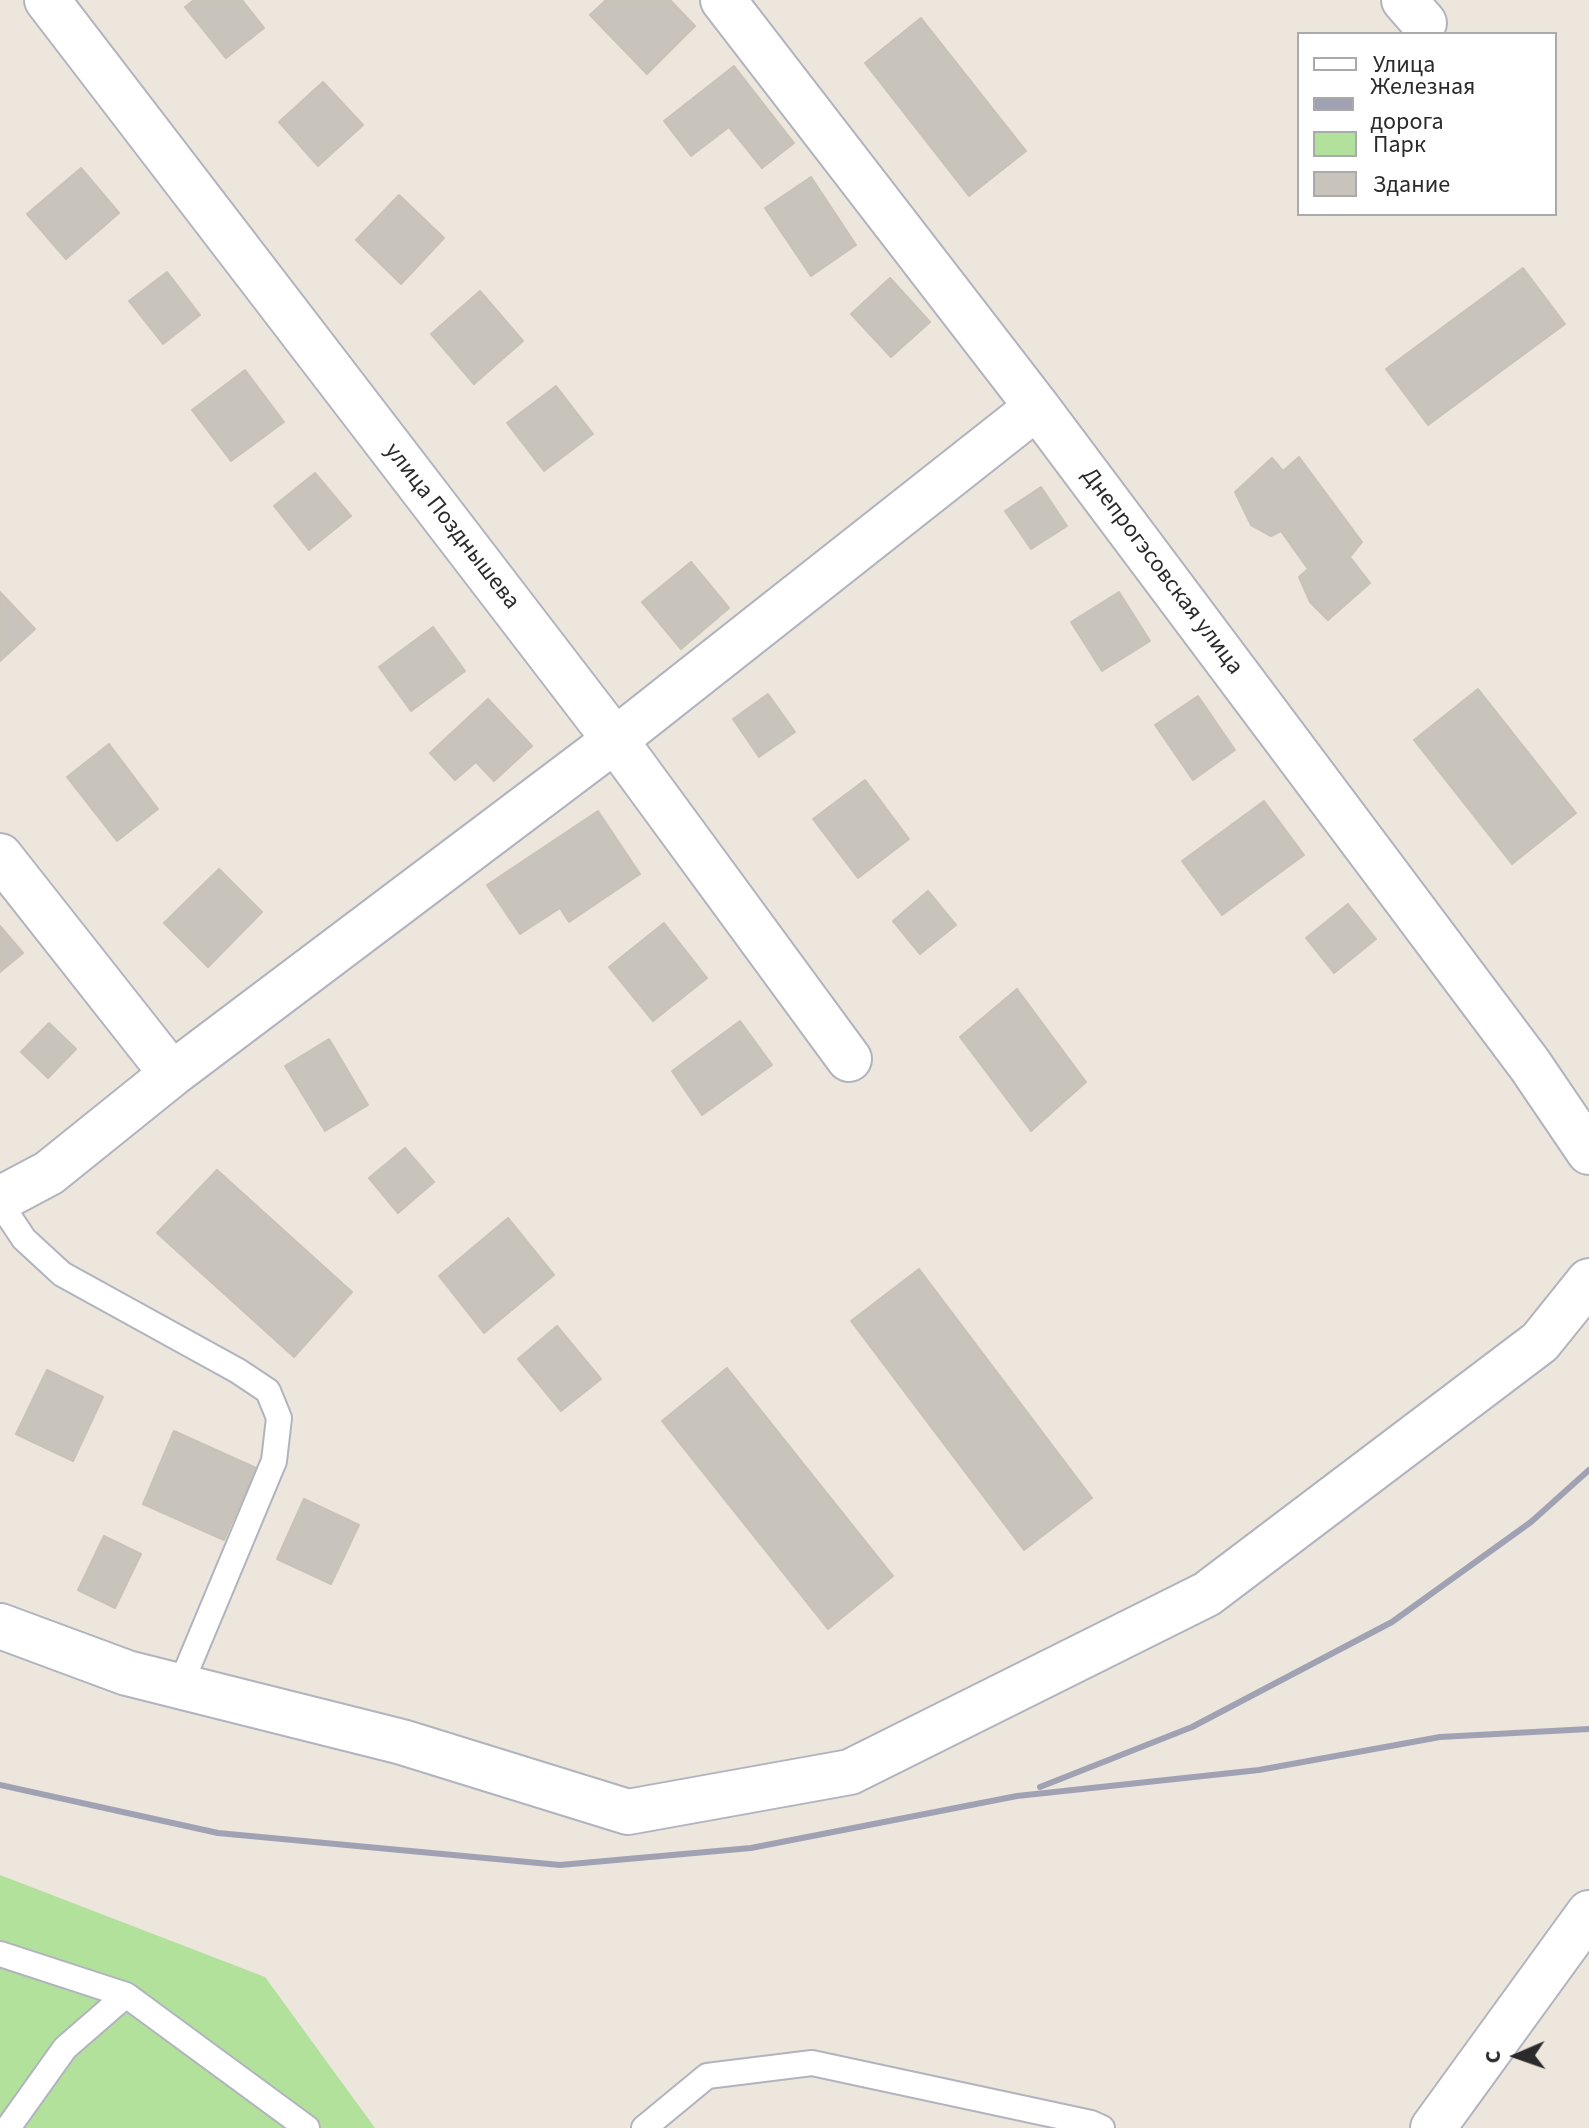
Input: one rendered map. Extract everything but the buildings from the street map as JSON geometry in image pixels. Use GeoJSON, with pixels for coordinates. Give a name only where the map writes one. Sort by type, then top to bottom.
{"type":"FeatureCollection","features":[{"type":"Feature","properties":{"kind":"street","name":"улица Позднышева"},"geometry":{"type":"LineString","coordinates":[[47,0],[615,740],[849,1059]]}},
{"type":"Feature","properties":{"kind":"street","name":"Днепрогэсовская улица"},"geometry":{"type":"LineString","coordinates":[[723,0],[1037,407],[1530,1065],[1589,1152]]}},
{"type":"Feature","properties":{"kind":"street"},"geometry":{"type":"LineString","coordinates":[[0,1201],[49,1173],[172,1074],[615,740],[1037,407]]}},
{"type":"Feature","properties":{"kind":"street"},"geometry":{"type":"LineString","coordinates":[[0,856],[172,1074]]}},
{"type":"Feature","properties":{"kind":"street"},"geometry":{"type":"LineString","coordinates":[[0,1626],[127,1673],[402,1742],[628,1812],[850,1772],[1207,1594],[1540,1342],[1589,1281]]}},
{"type":"Feature","properties":{"kind":"street"},"geometry":{"type":"LineString","coordinates":[[1433,2128],[1589,1913]]}},
{"type":"Feature","properties":{"kind":"lane"},"geometry":{"type":"LineString","coordinates":[[0,1201],[24,1239],[62,1274],[238,1371],[268,1391],[279,1418],[274,1461],[180,1686]]}},
{"type":"Feature","properties":{"kind":"lane"},"geometry":{"type":"LineString","coordinates":[[0,1954],[126,1995],[307,2128]]}},
{"type":"Feature","properties":{"kind":"lane"},"geometry":{"type":"LineString","coordinates":[[8,2128],[65,2048],[126,1995]]}},
{"type":"Feature","properties":{"kind":"lane"},"geometry":{"type":"LineString","coordinates":[[644,2128],[707,2076],[812,2063],[1091,2123],[1102,2128]]}},
{"type":"Feature","properties":{"kind":"green space"},"geometry":{"type":"Polygon","coordinates":[[[0,1875],[265,1977],[375,2128],[0,2128],[0,1875]]]}},
{"type":"Feature","properties":{"kind":"railway"},"geometry":{"type":"LineString","coordinates":[[1040,1787],[1192,1727],[1392,1622],[1531,1522],[1589,1470]]}},
{"type":"Feature","properties":{"kind":"railway"},"geometry":{"type":"LineString","coordinates":[[0,1785],[218,1833],[560,1865],[751,1848],[1017,1796],[1259,1770],[1440,1737],[1589,1729]]}}]}
